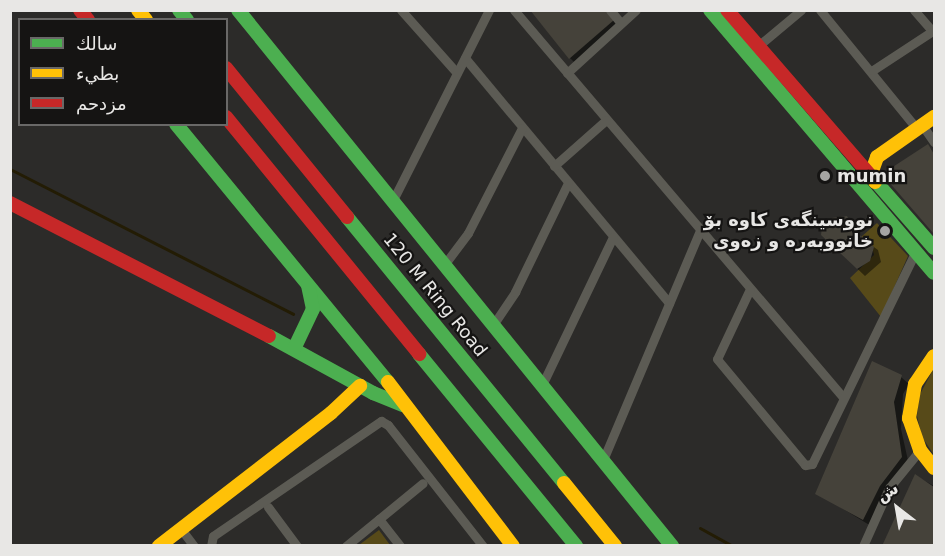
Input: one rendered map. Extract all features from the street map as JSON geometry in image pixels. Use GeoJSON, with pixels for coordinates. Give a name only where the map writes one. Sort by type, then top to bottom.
{"type":"FeatureCollection","features":[{"type":"Feature","properties":{"kind":"main road"},"geometry":{"type":"LineString","coordinates":[[238,10],[672,546]]}},
{"type":"Feature","properties":{"kind":"main road"},"geometry":{"type":"LineString","coordinates":[[710,10],[847,150],[934,248]]}},
{"type":"Feature","properties":{"kind":"main road"},"geometry":{"type":"LineString","coordinates":[[727,10],[758,46],[778,79],[934,273]]}},
{"type":"Feature","properties":{"kind":"main road","name":"120 M Ring Road"},"geometry":{"type":"LineString","coordinates":[[228,70],[615,546]]}},
{"type":"Feature","properties":{"kind":"main road"},"geometry":{"type":"LineString","coordinates":[[228,119],[576,546]]}},
{"type":"Feature","properties":{"kind":"main road"},"geometry":{"type":"LineString","coordinates":[[875,182],[872,171],[877,157],[925,123]]}},
{"type":"Feature","properties":{"kind":"main road"},"geometry":{"type":"LineString","coordinates":[[179,126],[307,281],[513,546]]}},
{"type":"Feature","properties":{"kind":"main road"},"geometry":{"type":"LineString","coordinates":[[847,150],[877,157]]}},
{"type":"Feature","properties":{"kind":"main road"},"geometry":{"type":"LineString","coordinates":[[10,203],[294,349],[360,386],[405,406]]}},
{"type":"Feature","properties":{"kind":"main road"},"geometry":{"type":"LineString","coordinates":[[294,349],[313,309],[307,281]]}},
{"type":"Feature","properties":{"kind":"main road"},"geometry":{"type":"LineString","coordinates":[[934,356],[915,384],[909,406],[911,429],[920,450],[934,468]]}},
{"type":"Feature","properties":{"kind":"main road"},"geometry":{"type":"LineString","coordinates":[[159,546],[360,386]]}},
{"type":"Feature","properties":{"kind":"street"},"geometry":{"type":"LineString","coordinates":[[401,10],[457,73]]}},
{"type":"Feature","properties":{"kind":"street"},"geometry":{"type":"LineString","coordinates":[[393,200],[489,10]]}},
{"type":"Feature","properties":{"kind":"street"},"geometry":{"type":"LineString","coordinates":[[514,10],[842,396]]}},
{"type":"Feature","properties":{"kind":"street"},"geometry":{"type":"LineString","coordinates":[[610,10],[621,23]]}},
{"type":"Feature","properties":{"kind":"street"},"geometry":{"type":"LineString","coordinates":[[567,73],[636,10]]}},
{"type":"Feature","properties":{"kind":"street"},"geometry":{"type":"LineString","coordinates":[[758,46],[801,10]]}},
{"type":"Feature","properties":{"kind":"street"},"geometry":{"type":"LineString","coordinates":[[820,10],[873,70],[925,123],[934,142]]}},
{"type":"Feature","properties":{"kind":"street"},"geometry":{"type":"LineString","coordinates":[[873,70],[933,30],[914,10]]}},
{"type":"Feature","properties":{"kind":"street"},"geometry":{"type":"LineString","coordinates":[[465,58],[669,303]]}},
{"type":"Feature","properties":{"kind":"street"},"geometry":{"type":"LineString","coordinates":[[554,166],[606,120]]}},
{"type":"Feature","properties":{"kind":"street"},"geometry":{"type":"LineString","coordinates":[[444,265],[468,233],[522,128]]}},
{"type":"Feature","properties":{"kind":"street"},"geometry":{"type":"LineString","coordinates":[[493,325],[514,292],[568,183]]}},
{"type":"Feature","properties":{"kind":"street"},"geometry":{"type":"LineString","coordinates":[[603,460],[700,230]]}},
{"type":"Feature","properties":{"kind":"street"},"geometry":{"type":"LineString","coordinates":[[542,385],[613,237]]}},
{"type":"Feature","properties":{"kind":"street"},"geometry":{"type":"LineString","coordinates":[[750,289],[717,359],[805,465],[812,464],[842,396],[885,319],[916,250]]}},
{"type":"Feature","properties":{"kind":"street"},"geometry":{"type":"LineString","coordinates":[[211,546],[213,536],[381,421],[388,425],[483,546]]}},
{"type":"Feature","properties":{"kind":"street"},"geometry":{"type":"LineString","coordinates":[[863,546],[889,488],[920,450]]}},
{"type":"Feature","properties":{"kind":"street"},"geometry":{"type":"LineString","coordinates":[[346,546],[423,483]]}},
{"type":"Feature","properties":{"kind":"street"},"geometry":{"type":"LineString","coordinates":[[268,507],[297,546]]}},
{"type":"Feature","properties":{"kind":"street"},"geometry":{"type":"LineString","coordinates":[[379,519],[400,546]]}},
{"type":"Feature","properties":{"kind":"street"},"geometry":{"type":"LineString","coordinates":[[182,529],[194,546]]}},
{"type":"Feature","properties":{"kind":"shaded area"},"geometry":{"type":"Polygon","coordinates":[[[877,223],[908,256],[881,317],[850,278],[874,255],[871,241],[861,237],[877,223]]]}},
{"type":"Feature","properties":{"kind":"shaded area"},"geometry":{"type":"Polygon","coordinates":[[[934,368],[934,455],[922,437],[917,416],[919,396],[934,368]]]}},
{"type":"Feature","properties":{"kind":"shaded area"},"geometry":{"type":"Polygon","coordinates":[[[379,530],[390,545],[359,545],[379,530]]]}},
{"type":"Feature","properties":{"kind":"building"},"geometry":{"type":"Polygon","coordinates":[[[530,10],[606,10],[614,20],[569,59],[530,10]]]}},
{"type":"Feature","properties":{"kind":"building"},"geometry":{"type":"Polygon","coordinates":[[[928,144],[934,154],[934,234],[882,174],[928,144]]]}},
{"type":"Feature","properties":{"kind":"building"},"geometry":{"type":"Polygon","coordinates":[[[847,216],[853,229],[874,247],[870,261],[857,269],[821,235],[822,227],[829,226],[832,218],[847,216]]]}},
{"type":"Feature","properties":{"kind":"building"},"geometry":{"type":"Polygon","coordinates":[[[872,361],[902,375],[894,402],[902,457],[880,486],[863,520],[815,494],[872,361]]]}},
{"type":"Feature","properties":{"kind":"building"},"geometry":{"type":"Polygon","coordinates":[[[915,474],[934,487],[934,546],[882,546],[915,474]]]}},
{"type":"Feature","properties":{"kind":"waterway"},"geometry":{"type":"LineString","coordinates":[[10,169],[293,314]]}},
{"type":"Feature","properties":{"kind":"waterway"},"geometry":{"type":"LineString","coordinates":[[700,528],[733,546]]}},
{"type":"Feature","properties":{"kind":"traffic: fast"},"geometry":{"type":"LineString","coordinates":[[179,10],[185,18]]}},
{"type":"Feature","properties":{"kind":"traffic: fast"},"geometry":{"type":"LineString","coordinates":[[238,10],[672,546]]}},
{"type":"Feature","properties":{"kind":"traffic: fast"},"geometry":{"type":"LineString","coordinates":[[710,10],[934,273]]}},
{"type":"Feature","properties":{"kind":"traffic: fast"},"geometry":{"type":"LineString","coordinates":[[178,126],[388,382]]}},
{"type":"Feature","properties":{"kind":"traffic: fast"},"geometry":{"type":"LineString","coordinates":[[870,175],[934,248]]}},
{"type":"Feature","properties":{"kind":"traffic: fast"},"geometry":{"type":"LineString","coordinates":[[347,217],[564,483]]}},
{"type":"Feature","properties":{"kind":"traffic: fast"},"geometry":{"type":"LineString","coordinates":[[294,349],[313,309],[308,286]]}},
{"type":"Feature","properties":{"kind":"traffic: fast"},"geometry":{"type":"LineString","coordinates":[[269,336],[373,393],[403,405]]}},
{"type":"Feature","properties":{"kind":"traffic: fast"},"geometry":{"type":"LineString","coordinates":[[419,354],[576,546]]}},
{"type":"Feature","properties":{"kind":"traffic: slow"},"geometry":{"type":"LineString","coordinates":[[138,10],[144,18]]}},
{"type":"Feature","properties":{"kind":"traffic: slow"},"geometry":{"type":"LineString","coordinates":[[875,182],[872,171],[877,157],[934,117]]}},
{"type":"Feature","properties":{"kind":"traffic: slow"},"geometry":{"type":"LineString","coordinates":[[934,356],[915,384],[909,418],[920,450],[934,468]]}},
{"type":"Feature","properties":{"kind":"traffic: slow"},"geometry":{"type":"LineString","coordinates":[[388,382],[513,546]]}},
{"type":"Feature","properties":{"kind":"traffic: slow"},"geometry":{"type":"LineString","coordinates":[[159,546],[331,413],[360,386]]}},
{"type":"Feature","properties":{"kind":"traffic: slow"},"geometry":{"type":"LineString","coordinates":[[564,483],[615,546]]}},
{"type":"Feature","properties":{"kind":"traffic: jam"},"geometry":{"type":"LineString","coordinates":[[80,10],[86,18]]}},
{"type":"Feature","properties":{"kind":"traffic: jam"},"geometry":{"type":"LineString","coordinates":[[727,10],[870,175]]}},
{"type":"Feature","properties":{"kind":"traffic: jam"},"geometry":{"type":"LineString","coordinates":[[228,70],[347,217]]}},
{"type":"Feature","properties":{"kind":"traffic: jam"},"geometry":{"type":"LineString","coordinates":[[228,119],[419,354]]}},
{"type":"Feature","properties":{"kind":"traffic: jam"},"geometry":{"type":"LineString","coordinates":[[10,203],[269,336]]}},
{"type":"Feature","properties":{"kind":"place","name":"mumin"},"geometry":{"type":"Point","coordinates":[825,176]}},
{"type":"Feature","properties":{"kind":"place","name":"نووسینگەی کاوە بۆ خانووبەرە و زەوی"},"geometry":{"type":"Point","coordinates":[885,231]}}]}
